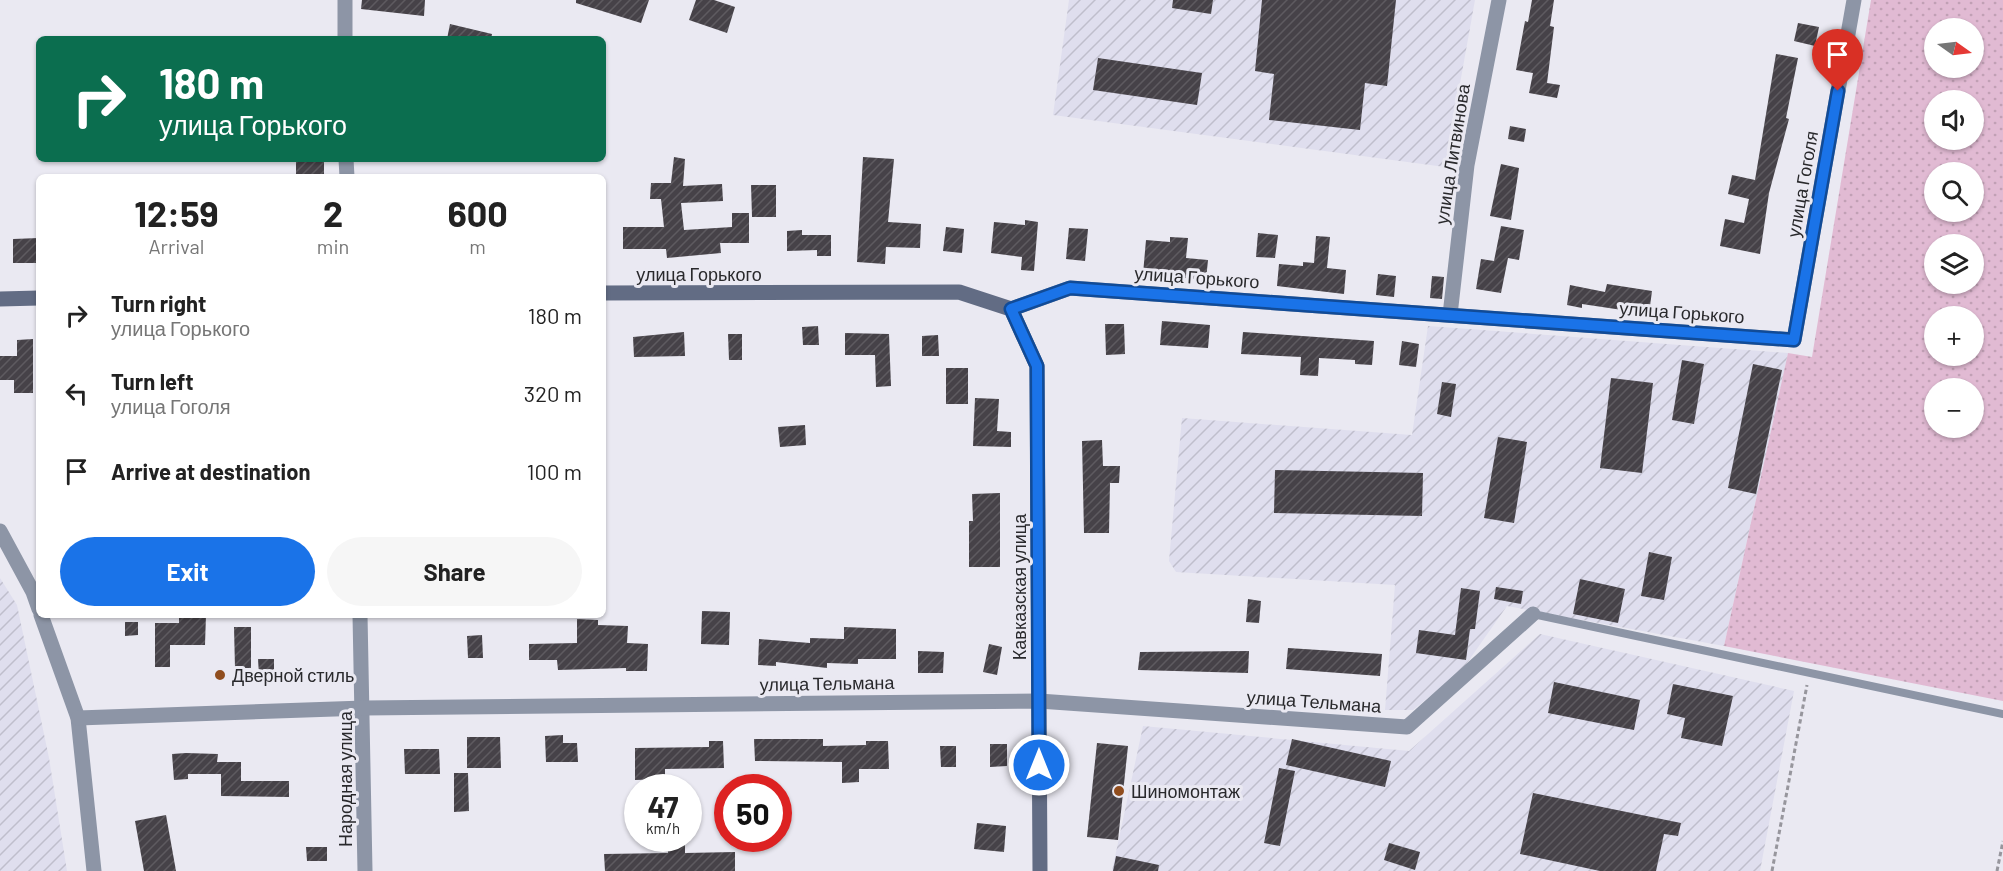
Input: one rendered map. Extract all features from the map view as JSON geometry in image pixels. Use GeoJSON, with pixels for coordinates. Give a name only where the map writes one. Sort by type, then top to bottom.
{"type":"FeatureCollection","features":[{"type":"Feature","properties":{"kind":"main road","name":"улица Горького"},"geometry":{"type":"LineString","coordinates":[[606,293],[959,292],[1011,309]]}},
{"type":"Feature","properties":{"kind":"main road"},"geometry":{"type":"LineString","coordinates":[[0,298],[36,298]]}},
{"type":"Feature","properties":{"kind":"main road","name":"Кавказская улица"},"geometry":{"type":"LineString","coordinates":[[1011,309],[1037,366],[1040,871]]}},
{"type":"Feature","properties":{"kind":"street"},"geometry":{"type":"LineString","coordinates":[[345,0],[345,36]]}},
{"type":"Feature","properties":{"kind":"street","name":"улица Литвинова"},"geometry":{"type":"LineString","coordinates":[[1450,315],[1467,165],[1498,0]]}},
{"type":"Feature","properties":{"kind":"street","name":"улица Гоголя"},"geometry":{"type":"LineString","coordinates":[[1794,340],[1854,0]]}},
{"type":"Feature","properties":{"kind":"street","name":"улица Горького"},"geometry":{"type":"LineString","coordinates":[[1011,309],[1070,288],[1794,340]]}},
{"type":"Feature","properties":{"kind":"street"},"geometry":{"type":"LineString","coordinates":[[0,531],[36,600]]}},
{"type":"Feature","properties":{"kind":"street","name":"улица Тельмана"},"geometry":{"type":"LineString","coordinates":[[78,718],[364,708],[1039,701],[1407,727],[1533,614]]}},
{"type":"Feature","properties":{"kind":"street"},"geometry":{"type":"LineString","coordinates":[[42,618],[78,718],[94,871]]}},
{"type":"Feature","properties":{"kind":"street","name":"Народная улица"},"geometry":{"type":"LineString","coordinates":[[360,618],[364,708],[365,871]]}},
{"type":"Feature","properties":{"kind":"lane"},"geometry":{"type":"LineString","coordinates":[[1533,614],[2003,714]]}},
{"type":"Feature","properties":{"kind":"path"},"geometry":{"type":"LineString","coordinates":[[1772,871],[1810,672]]}},
{"type":"Feature","properties":{"kind":"path"},"geometry":{"type":"LineString","coordinates":[[1997,871],[2003,841]]}},
{"type":"Feature","properties":{"kind":"shaded area"},"geometry":{"type":"Polygon","coordinates":[[[1069,0],[1475,0],[1445,167],[1053,115],[1069,0]]]}},
{"type":"Feature","properties":{"kind":"shaded area"},"geometry":{"type":"Polygon","coordinates":[[[1871,0],[2003,0],[2003,701],[1724,646],[1788,353],[1812,357],[1871,0]]]}},
{"type":"Feature","properties":{"kind":"shaded area"},"geometry":{"type":"Polygon","coordinates":[[[1428,326],[1788,353],[1724,646],[1507,606],[1462,670],[1413,710],[1385,710],[1395,585],[1176,572],[1169,561],[1182,418],[1412,435],[1428,326]]]}},
{"type":"Feature","properties":{"kind":"shaded area"},"geometry":{"type":"Polygon","coordinates":[[[0,578],[17,605],[49,758],[67,871],[0,871],[0,578]]]}},
{"type":"Feature","properties":{"kind":"shaded area"},"geometry":{"type":"Polygon","coordinates":[[[1540,634],[1794,691],[1760,871],[1112,871],[1143,726],[1409,751],[1540,634]]]}},
{"type":"Feature","properties":{"kind":"building"},"geometry":{"type":"Polygon","coordinates":[[[362,0],[425,0],[424,16],[361,9],[362,0]]]}},
{"type":"Feature","properties":{"kind":"building"},"geometry":{"type":"Polygon","coordinates":[[[576,0],[649,0],[641,23],[576,3],[576,0]]]}},
{"type":"Feature","properties":{"kind":"building"},"geometry":{"type":"Polygon","coordinates":[[[696,0],[714,0],[735,7],[727,33],[689,20],[696,0]]]}},
{"type":"Feature","properties":{"kind":"building"},"geometry":{"type":"Polygon","coordinates":[[[1173,0],[1213,0],[1211,14],[1172,8],[1173,0]]]}},
{"type":"Feature","properties":{"kind":"building"},"geometry":{"type":"Polygon","coordinates":[[[1262,0],[1396,0],[1387,86],[1365,83],[1360,130],[1269,120],[1274,74],[1255,71],[1262,0]]]}},
{"type":"Feature","properties":{"kind":"building"},"geometry":{"type":"Polygon","coordinates":[[[1532,0],[1554,0],[1550,26],[1554,27],[1547,83],[1560,85],[1557,98],[1529,93],[1533,73],[1516,70],[1525,21],[1528,22],[1532,0]]]}},
{"type":"Feature","properties":{"kind":"building"},"geometry":{"type":"Polygon","coordinates":[[[1798,23],[1819,27],[1815,46],[1794,41],[1798,23]]]}},
{"type":"Feature","properties":{"kind":"building"},"geometry":{"type":"Polygon","coordinates":[[[450,24],[492,34],[492,36],[448,36],[450,24]]]}},
{"type":"Feature","properties":{"kind":"building"},"geometry":{"type":"Polygon","coordinates":[[[1776,54],[1798,58],[1786,118],[1789,119],[1769,193],[1760,254],[1720,246],[1725,219],[1744,223],[1749,199],[1728,194],[1732,175],[1755,180],[1776,54]]]}},
{"type":"Feature","properties":{"kind":"building"},"geometry":{"type":"Polygon","coordinates":[[[1098,58],[1202,73],[1197,105],[1093,90],[1098,58]]]}},
{"type":"Feature","properties":{"kind":"building"},"geometry":{"type":"Polygon","coordinates":[[[1510,126],[1526,129],[1524,142],[1508,139],[1510,126]]]}},
{"type":"Feature","properties":{"kind":"building"},"geometry":{"type":"Polygon","coordinates":[[[674,157],[685,159],[683,186],[722,184],[723,201],[681,203],[684,230],[732,227],[732,213],[749,213],[749,243],[720,243],[721,253],[667,258],[666,249],[623,249],[623,227],[664,227],[661,199],[650,199],[651,183],[671,183],[674,157]]]}},
{"type":"Feature","properties":{"kind":"building"},"geometry":{"type":"Polygon","coordinates":[[[863,157],[894,159],[888,222],[921,224],[920,248],[886,247],[885,264],[857,262],[863,157]]]}},
{"type":"Feature","properties":{"kind":"building"},"geometry":{"type":"Polygon","coordinates":[[[296,162],[324,162],[324,174],[296,174],[296,162]]]}},
{"type":"Feature","properties":{"kind":"building"},"geometry":{"type":"Polygon","coordinates":[[[1501,164],[1519,168],[1511,220],[1490,216],[1501,164]]]}},
{"type":"Feature","properties":{"kind":"building"},"geometry":{"type":"Polygon","coordinates":[[[751,185],[776,185],[776,217],[752,217],[751,185]]]}},
{"type":"Feature","properties":{"kind":"building"},"geometry":{"type":"Polygon","coordinates":[[[1025,220],[1038,222],[1034,271],[1021,270],[1022,257],[991,253],[994,222],[1025,225],[1025,220]]]}},
{"type":"Feature","properties":{"kind":"building"},"geometry":{"type":"Polygon","coordinates":[[[1501,226],[1524,230],[1519,260],[1508,258],[1501,293],[1476,289],[1481,259],[1494,261],[1501,226]]]}},
{"type":"Feature","properties":{"kind":"building"},"geometry":{"type":"Polygon","coordinates":[[[946,227],[964,229],[962,253],[943,251],[946,227]]]}},
{"type":"Feature","properties":{"kind":"building"},"geometry":{"type":"Polygon","coordinates":[[[1069,228],[1088,229],[1085,261],[1066,259],[1069,228]]]}},
{"type":"Feature","properties":{"kind":"building"},"geometry":{"type":"Polygon","coordinates":[[[802,230],[802,235],[831,235],[831,256],[817,256],[817,250],[787,251],[787,231],[802,230]]]}},
{"type":"Feature","properties":{"kind":"building"},"geometry":{"type":"Polygon","coordinates":[[[1258,233],[1278,235],[1275,258],[1256,257],[1258,233]]]}},
{"type":"Feature","properties":{"kind":"building"},"geometry":{"type":"Polygon","coordinates":[[[1316,236],[1330,237],[1327,268],[1346,270],[1344,294],[1277,286],[1279,264],[1303,266],[1303,262],[1314,263],[1316,236]]]}},
{"type":"Feature","properties":{"kind":"building"},"geometry":{"type":"Polygon","coordinates":[[[1170,237],[1188,238],[1186,258],[1208,260],[1206,280],[1143,274],[1146,240],[1170,242],[1170,237]]]}},
{"type":"Feature","properties":{"kind":"building"},"geometry":{"type":"Polygon","coordinates":[[[36,238],[36,263],[13,263],[13,239],[36,238]]]}},
{"type":"Feature","properties":{"kind":"building"},"geometry":{"type":"Polygon","coordinates":[[[1378,274],[1396,276],[1394,297],[1376,295],[1378,274]]]}},
{"type":"Feature","properties":{"kind":"building"},"geometry":{"type":"Polygon","coordinates":[[[1432,276],[1444,277],[1442,299],[1430,298],[1432,276]]]}},
{"type":"Feature","properties":{"kind":"building"},"geometry":{"type":"Polygon","coordinates":[[[1607,284],[1652,291],[1649,314],[1582,304],[1582,308],[1567,305],[1570,285],[1605,292],[1607,284]]]}},
{"type":"Feature","properties":{"kind":"building"},"geometry":{"type":"Polygon","coordinates":[[[1162,321],[1210,325],[1208,348],[1160,345],[1162,321]]]}},
{"type":"Feature","properties":{"kind":"building"},"geometry":{"type":"Polygon","coordinates":[[[1105,324],[1124,324],[1125,354],[1106,355],[1105,324]]]}},
{"type":"Feature","properties":{"kind":"building"},"geometry":{"type":"Polygon","coordinates":[[[818,326],[819,345],[803,345],[802,327],[818,326]]]}},
{"type":"Feature","properties":{"kind":"building"},"geometry":{"type":"Polygon","coordinates":[[[684,332],[685,356],[634,357],[633,337],[684,332]]]}},
{"type":"Feature","properties":{"kind":"building"},"geometry":{"type":"Polygon","coordinates":[[[1243,332],[1374,341],[1372,365],[1355,364],[1355,360],[1319,358],[1318,376],[1300,375],[1301,357],[1241,354],[1243,332]]]}},
{"type":"Feature","properties":{"kind":"building"},"geometry":{"type":"Polygon","coordinates":[[[845,333],[889,334],[891,386],[876,387],[875,355],[845,355],[845,333]]]}},
{"type":"Feature","properties":{"kind":"building"},"geometry":{"type":"Polygon","coordinates":[[[728,334],[742,334],[742,360],[729,360],[728,334]]]}},
{"type":"Feature","properties":{"kind":"building"},"geometry":{"type":"Polygon","coordinates":[[[938,335],[939,356],[922,356],[922,336],[938,335]]]}},
{"type":"Feature","properties":{"kind":"building"},"geometry":{"type":"Polygon","coordinates":[[[33,339],[33,393],[14,393],[14,380],[0,380],[0,356],[17,356],[17,340],[33,339]]]}},
{"type":"Feature","properties":{"kind":"building"},"geometry":{"type":"Polygon","coordinates":[[[1402,341],[1419,344],[1416,367],[1399,365],[1402,341]]]}},
{"type":"Feature","properties":{"kind":"building"},"geometry":{"type":"Polygon","coordinates":[[[1682,360],[1704,364],[1694,424],[1672,420],[1682,360]]]}},
{"type":"Feature","properties":{"kind":"building"},"geometry":{"type":"Polygon","coordinates":[[[1753,364],[1782,370],[1756,494],[1728,488],[1753,364]]]}},
{"type":"Feature","properties":{"kind":"building"},"geometry":{"type":"Polygon","coordinates":[[[946,368],[968,368],[968,404],[946,404],[946,368]]]}},
{"type":"Feature","properties":{"kind":"building"},"geometry":{"type":"Polygon","coordinates":[[[1611,378],[1653,383],[1642,473],[1600,468],[1611,378]]]}},
{"type":"Feature","properties":{"kind":"building"},"geometry":{"type":"Polygon","coordinates":[[[1442,382],[1456,384],[1451,417],[1437,414],[1442,382]]]}},
{"type":"Feature","properties":{"kind":"building"},"geometry":{"type":"Polygon","coordinates":[[[975,398],[999,399],[997,431],[1011,432],[1011,447],[973,446],[975,398]]]}},
{"type":"Feature","properties":{"kind":"building"},"geometry":{"type":"Polygon","coordinates":[[[805,425],[806,445],[780,447],[778,427],[805,425]]]}},
{"type":"Feature","properties":{"kind":"building"},"geometry":{"type":"Polygon","coordinates":[[[1498,437],[1527,442],[1514,523],[1484,518],[1498,437]]]}},
{"type":"Feature","properties":{"kind":"building"},"geometry":{"type":"Polygon","coordinates":[[[1102,440],[1103,466],[1120,466],[1119,483],[1110,483],[1109,533],[1084,533],[1082,441],[1102,440]]]}},
{"type":"Feature","properties":{"kind":"building"},"geometry":{"type":"Polygon","coordinates":[[[1275,470],[1423,473],[1422,516],[1274,513],[1275,470]]]}},
{"type":"Feature","properties":{"kind":"building"},"geometry":{"type":"Polygon","coordinates":[[[1000,493],[1000,567],[969,567],[969,521],[973,521],[972,494],[1000,493]]]}},
{"type":"Feature","properties":{"kind":"building"},"geometry":{"type":"Polygon","coordinates":[[[1649,552],[1672,557],[1664,600],[1641,596],[1649,552]]]}},
{"type":"Feature","properties":{"kind":"building"},"geometry":{"type":"Polygon","coordinates":[[[1580,579],[1625,589],[1618,623],[1573,614],[1580,579]]]}},
{"type":"Feature","properties":{"kind":"building"},"geometry":{"type":"Polygon","coordinates":[[[1496,587],[1523,591],[1521,604],[1494,599],[1496,587]]]}},
{"type":"Feature","properties":{"kind":"building"},"geometry":{"type":"Polygon","coordinates":[[[1461,588],[1480,591],[1475,629],[1470,629],[1466,660],[1416,653],[1419,630],[1455,635],[1461,588]]]}},
{"type":"Feature","properties":{"kind":"building"},"geometry":{"type":"Polygon","coordinates":[[[1248,599],[1261,601],[1259,623],[1246,622],[1248,599]]]}},
{"type":"Feature","properties":{"kind":"building"},"geometry":{"type":"Polygon","coordinates":[[[702,611],[730,612],[729,645],[701,644],[702,611]]]}},
{"type":"Feature","properties":{"kind":"building"},"geometry":{"type":"Polygon","coordinates":[[[179,618],[206,618],[205,645],[170,645],[170,667],[155,667],[155,623],[179,623],[179,618]]]}},
{"type":"Feature","properties":{"kind":"building"},"geometry":{"type":"Polygon","coordinates":[[[577,619],[598,620],[598,625],[628,626],[627,643],[648,644],[647,671],[626,671],[626,668],[558,670],[557,660],[529,660],[529,644],[577,643],[577,619]]]}},
{"type":"Feature","properties":{"kind":"building"},"geometry":{"type":"Polygon","coordinates":[[[125,622],[138,622],[138,635],[125,636],[125,622]]]}},
{"type":"Feature","properties":{"kind":"building"},"geometry":{"type":"Polygon","coordinates":[[[234,627],[251,627],[251,668],[235,668],[234,627]]]}},
{"type":"Feature","properties":{"kind":"building"},"geometry":{"type":"Polygon","coordinates":[[[844,627],[896,629],[896,659],[858,659],[858,664],[827,663],[827,668],[776,662],[776,666],[758,665],[759,639],[810,643],[810,638],[844,639],[844,627]]]}},
{"type":"Feature","properties":{"kind":"building"},"geometry":{"type":"Polygon","coordinates":[[[482,635],[483,658],[468,658],[467,636],[482,635]]]}},
{"type":"Feature","properties":{"kind":"building"},"geometry":{"type":"Polygon","coordinates":[[[989,644],[1002,647],[997,675],[983,672],[989,644]]]}},
{"type":"Feature","properties":{"kind":"building"},"geometry":{"type":"Polygon","coordinates":[[[1288,648],[1382,654],[1380,676],[1286,669],[1288,648]]]}},
{"type":"Feature","properties":{"kind":"building"},"geometry":{"type":"Polygon","coordinates":[[[918,651],[944,652],[943,673],[918,673],[918,651]]]}},
{"type":"Feature","properties":{"kind":"building"},"geometry":{"type":"Polygon","coordinates":[[[1249,651],[1248,673],[1138,670],[1140,652],[1249,651]]]}},
{"type":"Feature","properties":{"kind":"building"},"geometry":{"type":"Polygon","coordinates":[[[258,659],[274,659],[274,675],[259,675],[258,659]]]}},
{"type":"Feature","properties":{"kind":"building"},"geometry":{"type":"Polygon","coordinates":[[[1554,682],[1640,700],[1634,730],[1548,713],[1554,682]]]}},
{"type":"Feature","properties":{"kind":"building"},"geometry":{"type":"Polygon","coordinates":[[[1673,684],[1733,696],[1722,746],[1681,738],[1685,718],[1667,714],[1673,684]]]}},
{"type":"Feature","properties":{"kind":"building"},"geometry":{"type":"Polygon","coordinates":[[[563,735],[563,743],[577,743],[578,762],[546,762],[545,736],[563,735]]]}},
{"type":"Feature","properties":{"kind":"building"},"geometry":{"type":"Polygon","coordinates":[[[467,737],[500,737],[501,768],[467,768],[467,737]]]}},
{"type":"Feature","properties":{"kind":"building"},"geometry":{"type":"Polygon","coordinates":[[[754,739],[823,739],[823,746],[866,745],[866,741],[888,741],[889,769],[859,769],[859,782],[842,783],[842,762],[755,761],[754,739]]]}},
{"type":"Feature","properties":{"kind":"building"},"geometry":{"type":"Polygon","coordinates":[[[1292,739],[1391,761],[1385,787],[1286,765],[1292,739]]]}},
{"type":"Feature","properties":{"kind":"building"},"geometry":{"type":"Polygon","coordinates":[[[709,741],[723,741],[724,768],[665,769],[665,774],[635,774],[635,748],[709,747],[709,741]]]}},
{"type":"Feature","properties":{"kind":"building"},"geometry":{"type":"Polygon","coordinates":[[[1097,743],[1128,746],[1118,840],[1087,837],[1097,743]]]}},
{"type":"Feature","properties":{"kind":"building"},"geometry":{"type":"Polygon","coordinates":[[[990,744],[1007,744],[1007,766],[990,767],[990,744]]]}},
{"type":"Feature","properties":{"kind":"building"},"geometry":{"type":"Polygon","coordinates":[[[940,746],[956,746],[956,767],[941,767],[940,746]]]}},
{"type":"Feature","properties":{"kind":"building"},"geometry":{"type":"Polygon","coordinates":[[[404,749],[439,749],[440,774],[405,774],[404,749]]]}},
{"type":"Feature","properties":{"kind":"building"},"geometry":{"type":"Polygon","coordinates":[[[172,754],[218,754],[217,762],[241,762],[241,781],[289,781],[289,797],[221,796],[221,774],[188,774],[188,779],[174,780],[172,754]]]}},
{"type":"Feature","properties":{"kind":"building"},"geometry":{"type":"Polygon","coordinates":[[[1279,768],[1295,771],[1280,846],[1264,843],[1279,768]]]}},
{"type":"Feature","properties":{"kind":"building"},"geometry":{"type":"Polygon","coordinates":[[[454,773],[468,773],[469,811],[454,812],[454,773]]]}},
{"type":"Feature","properties":{"kind":"building"},"geometry":{"type":"Polygon","coordinates":[[[1533,793],[1681,823],[1678,836],[1664,834],[1656,871],[1600,871],[1520,854],[1533,793]]]}},
{"type":"Feature","properties":{"kind":"building"},"geometry":{"type":"Polygon","coordinates":[[[166,815],[176,871],[144,871],[135,821],[166,815]]]}},
{"type":"Feature","properties":{"kind":"building"},"geometry":{"type":"Polygon","coordinates":[[[977,823],[1006,826],[1004,852],[974,849],[977,823]]]}},
{"type":"Feature","properties":{"kind":"building"},"geometry":{"type":"Polygon","coordinates":[[[1389,843],[1420,852],[1415,870],[1384,860],[1389,843]]]}},
{"type":"Feature","properties":{"kind":"building"},"geometry":{"type":"Polygon","coordinates":[[[306,847],[327,847],[327,861],[307,861],[306,847]]]}},
{"type":"Feature","properties":{"kind":"building"},"geometry":{"type":"Polygon","coordinates":[[[735,852],[735,871],[605,871],[604,854],[735,852]]]}},
{"type":"Feature","properties":{"kind":"building"},"geometry":{"type":"Polygon","coordinates":[[[1116,856],[1159,865],[1158,871],[1113,871],[1116,856]]]}},
{"type":"Feature","properties":{"kind":"place","name":"Дверной стиль"},"geometry":{"type":"Point","coordinates":[220,675]}},
{"type":"Feature","properties":{"kind":"place","name":"Шиномонтаж"},"geometry":{"type":"Point","coordinates":[1119,791]}},
{"type":"Feature","properties":{"kind":"route"},"geometry":{"type":"LineString","coordinates":[[1039,765],[1037,366],[1011,309],[1070,288],[1794,340],[1838,91]]}}]}
